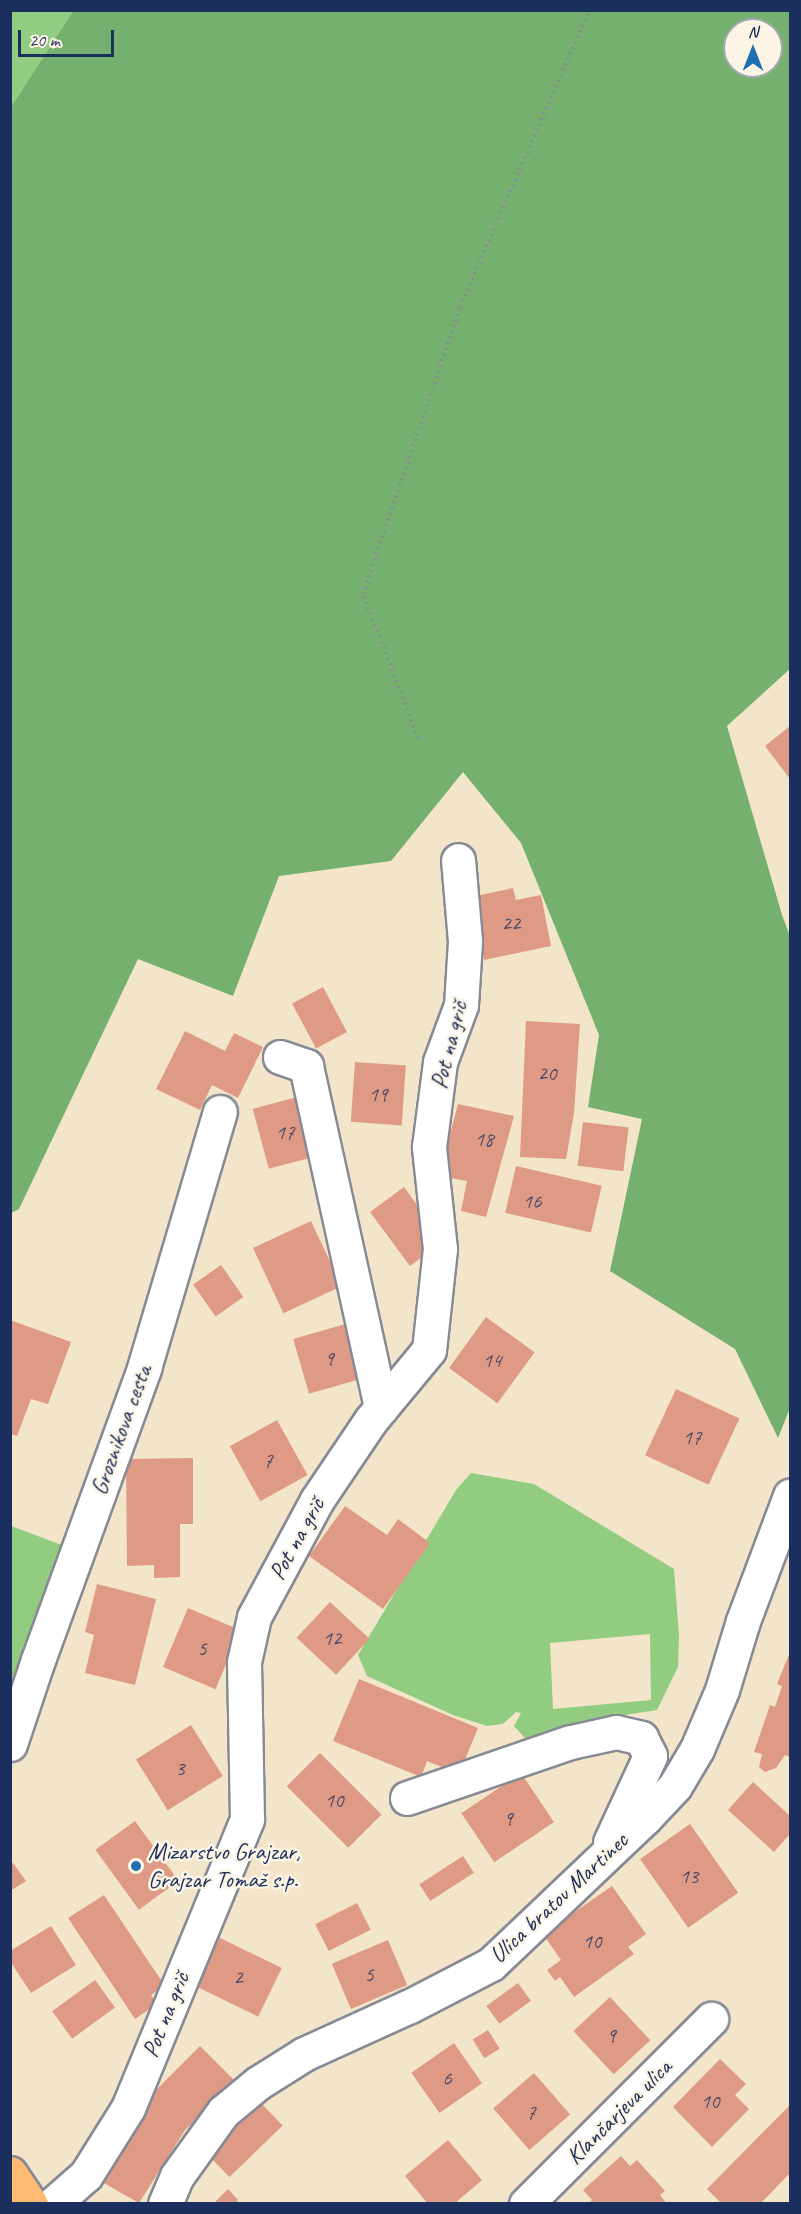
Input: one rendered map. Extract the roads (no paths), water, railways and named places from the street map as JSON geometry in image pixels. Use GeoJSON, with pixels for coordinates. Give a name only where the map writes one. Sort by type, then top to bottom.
{"type":"FeatureCollection","features":[{"type":"Feature","properties":{"kind":"main road"},"geometry":{"type":"LineString","coordinates":[[10,2173],[31,2204]]}},
{"type":"Feature","properties":{"kind":"street","name":"Pot na grič"},"geometry":{"type":"LineString","coordinates":[[52,2204],[86,2175],[128,2108],[247,1819],[244,1662],[254,1617],[317,1500],[381,1408],[429,1350],[440,1249],[429,1147],[441,1062],[461,1005],[465,941],[458,860]]}},
{"type":"Feature","properties":{"kind":"street"},"geometry":{"type":"LineString","coordinates":[[280,1057],[306,1066],[381,1408]]}},
{"type":"Feature","properties":{"kind":"street","name":"Groznikova cesta"},"geometry":{"type":"LineString","coordinates":[[10,1744],[38,1660],[144,1368],[219,1112]]}},
{"type":"Feature","properties":{"kind":"street","name":"Ulica bratov Martinec"},"geometry":{"type":"LineString","coordinates":[[165,2204],[177,2176],[223,2112],[258,2083],[304,2054],[410,2006],[491,1964],[565,1895],[605,1853],[645,1818],[675,1786],[697,1749],[722,1690],[742,1621],[790,1496]]}},
{"type":"Feature","properties":{"kind":"street"},"geometry":{"type":"LineString","coordinates":[[407,1798],[571,1742],[616,1732],[641,1738],[650,1756],[605,1853]]}},
{"type":"Feature","properties":{"kind":"street","name":"Klančarjeva ulica"},"geometry":{"type":"LineString","coordinates":[[526,2204],[711,2019]]}},
{"type":"Feature","properties":{"kind":"place","name":"Mizarstvo Grajzar, Grajzar Tomaž s.p."},"geometry":{"type":"Point","coordinates":[136,1866]}}]}
